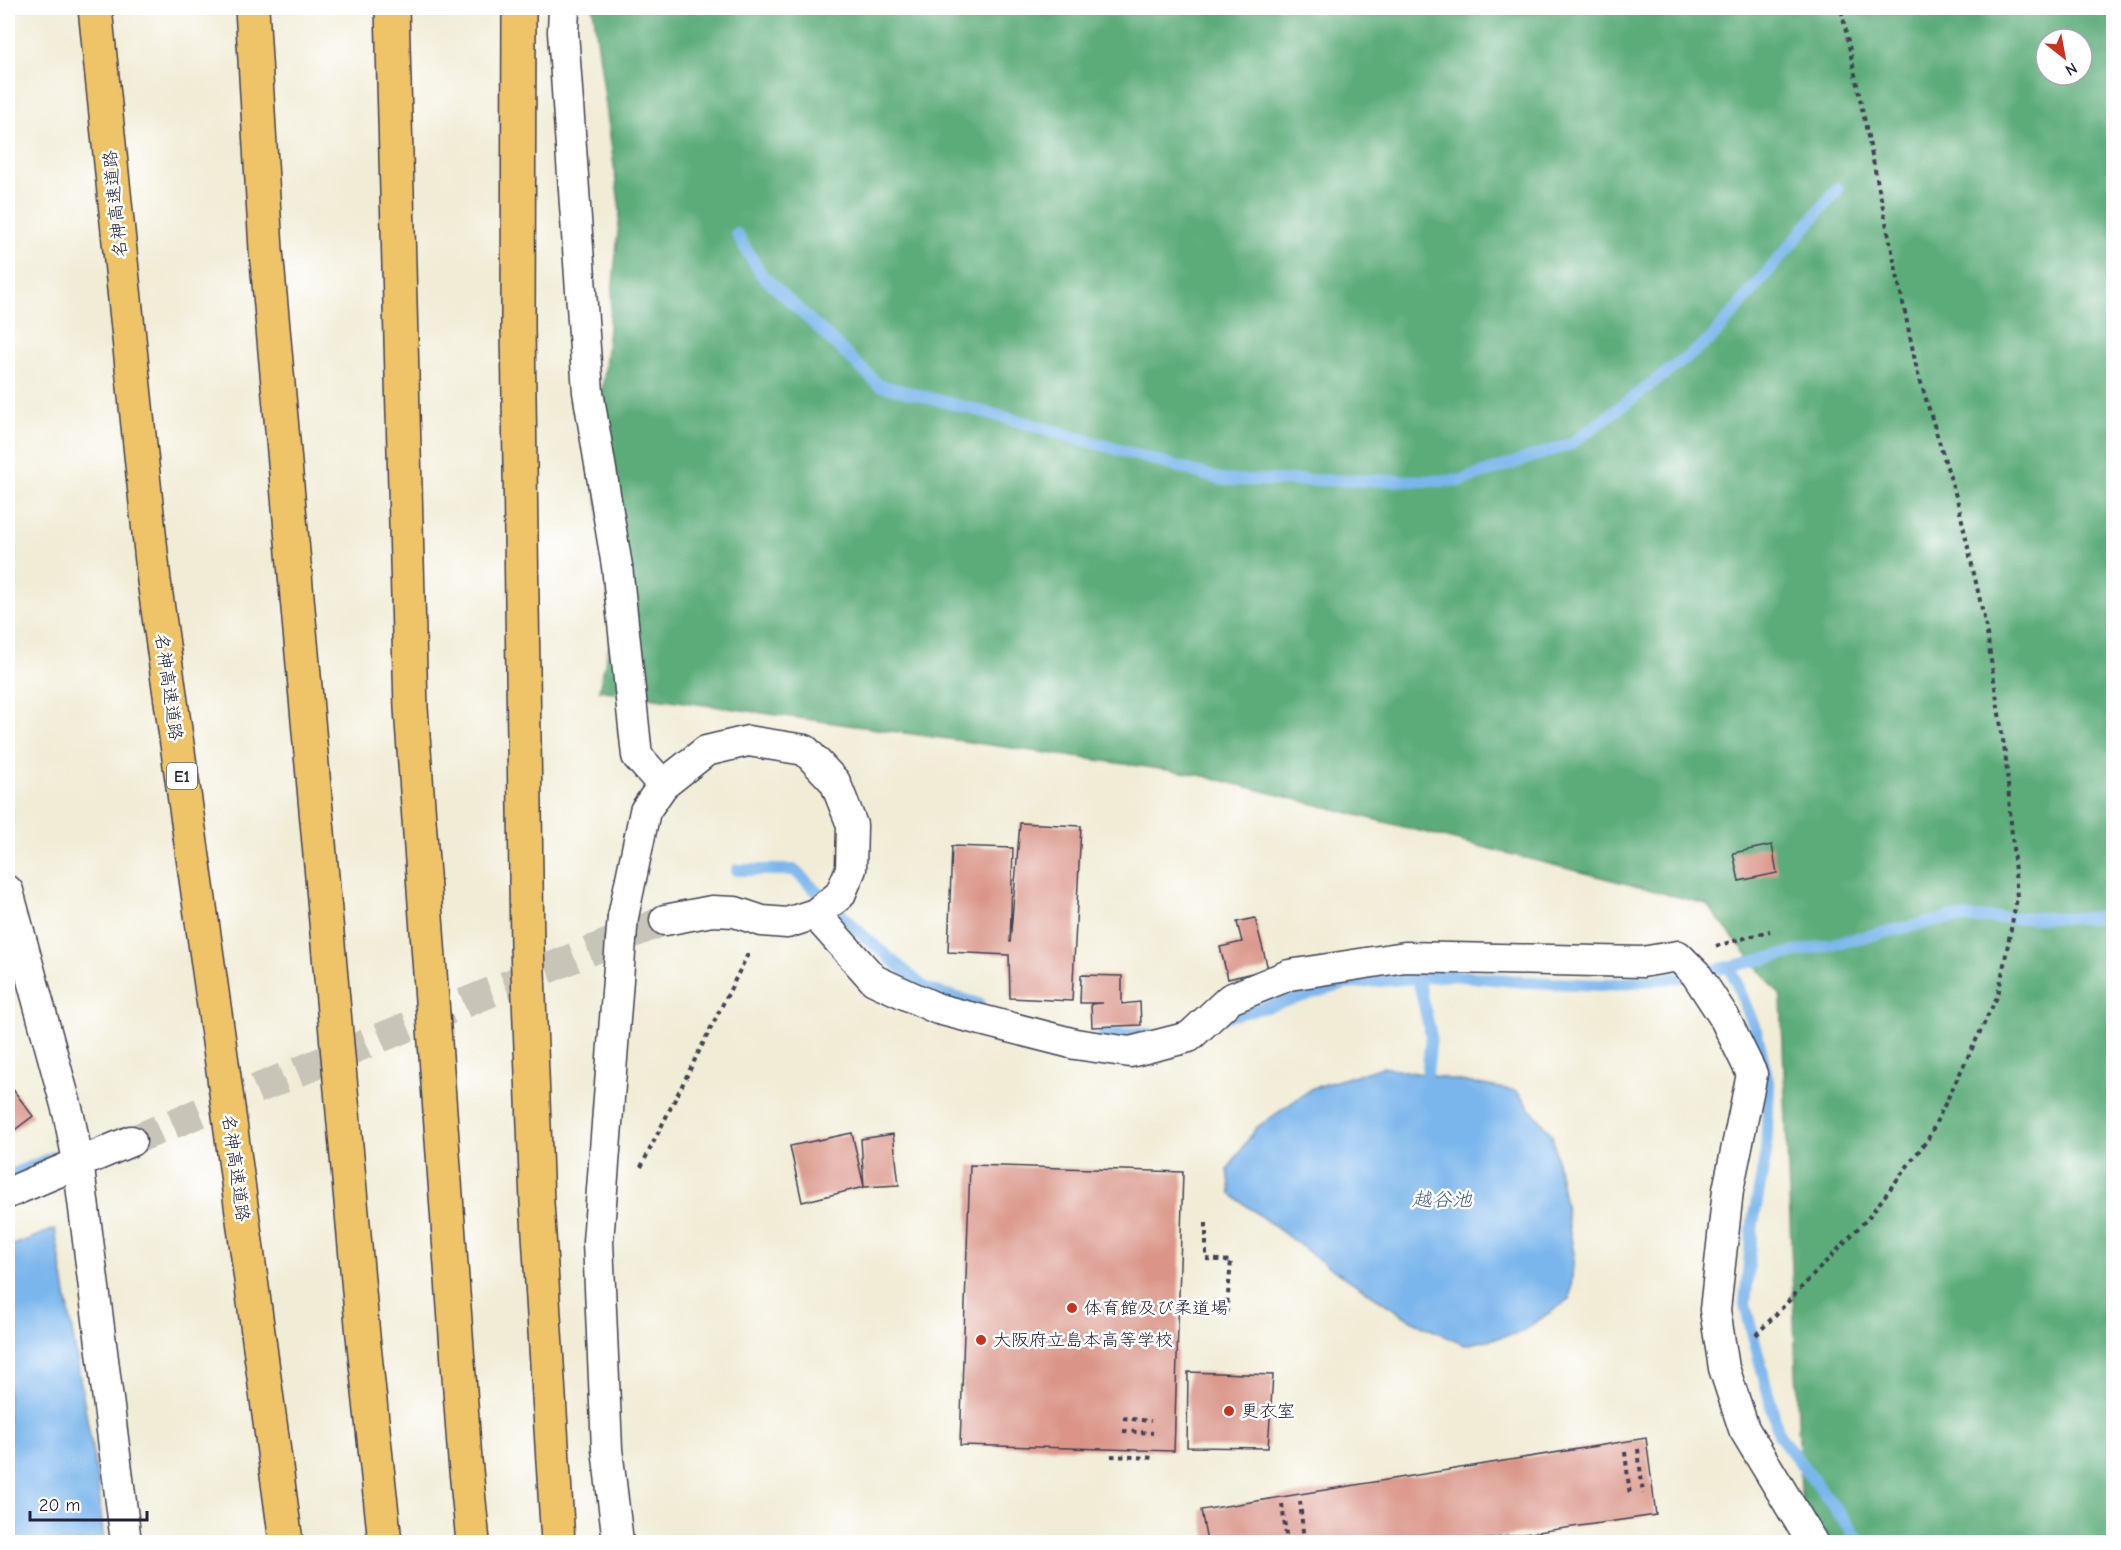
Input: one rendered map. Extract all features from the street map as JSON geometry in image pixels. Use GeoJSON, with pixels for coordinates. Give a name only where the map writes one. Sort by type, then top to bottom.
{"type":"FeatureCollection","features":[{"type":"Feature","properties":{"kind":"highway","name":"名神高速道路"},"geometry":{"type":"LineString","coordinates":[[95,8],[154,581],[224,1070],[286,1542]]}},
{"type":"Feature","properties":{"kind":"highway"},"geometry":{"type":"LineString","coordinates":[[252,8],[267,262],[363,1336],[385,1542]]}},
{"type":"Feature","properties":{"kind":"highway"},"geometry":{"type":"LineString","coordinates":[[392,8],[411,708],[473,1542]]}},
{"type":"Feature","properties":{"kind":"highway"},"geometry":{"type":"LineString","coordinates":[[519,8],[518,328],[526,946],[538,1214],[558,1542]]}},
{"type":"Feature","properties":{"kind":"street"},"geometry":{"type":"LineString","coordinates":[[564,8],[563,32],[588,392],[617,566],[637,756],[663,785]]}},
{"type":"Feature","properties":{"kind":"street"},"geometry":{"type":"LineString","coordinates":[[618,1542],[607,1449],[598,1242],[622,928],[642,825],[663,785],[706,751],[747,741],[805,750],[835,782],[852,825],[850,869],[824,908],[787,924],[762,921],[735,912],[712,911],[665,920]]}},
{"type":"Feature","properties":{"kind":"street"},"geometry":{"type":"LineString","coordinates":[[8,891],[69,1116],[78,1163],[126,1542]]}},
{"type":"Feature","properties":{"kind":"street"},"geometry":{"type":"LineString","coordinates":[[824,908],[874,980],[938,1009],[1075,1044],[1130,1052],[1189,1037],[1230,999],[1289,975],[1405,957],[1642,962],[1678,956],[1696,975],[1724,1017],[1752,1074],[1728,1190],[1715,1310],[1724,1368],[1744,1429],[1812,1542]]}},
{"type":"Feature","properties":{"kind":"street"},"geometry":{"type":"LineString","coordinates":[[8,1193],[131,1142]]}},
{"type":"Feature","properties":{"kind":"path"},"geometry":{"type":"LineString","coordinates":[[1774,1317],[1868,1218],[1928,1140],[1998,995],[2016,902],[2006,760],[1986,627],[1958,503],[1917,370],[1841,8]]}},
{"type":"Feature","properties":{"kind":"path"},"geometry":{"type":"LineString","coordinates":[[1678,956],[1770,931]]}},
{"type":"Feature","properties":{"kind":"path"},"geometry":{"type":"LineString","coordinates":[[636,1175],[752,945]]}},
{"type":"Feature","properties":{"kind":"path"},"geometry":{"type":"LineString","coordinates":[[1206,1223],[1206,1259],[1231,1261],[1226,1317]]}},
{"type":"Feature","properties":{"kind":"path"},"geometry":{"type":"LineString","coordinates":[[1123,1418],[1152,1421]]}},
{"type":"Feature","properties":{"kind":"path"},"geometry":{"type":"LineString","coordinates":[[1123,1431],[1153,1432]]}},
{"type":"Feature","properties":{"kind":"path"},"geometry":{"type":"LineString","coordinates":[[1638,1449],[1644,1494]]}},
{"type":"Feature","properties":{"kind":"path"},"geometry":{"type":"LineString","coordinates":[[1625,1452],[1630,1496]]}},
{"type":"Feature","properties":{"kind":"path"},"geometry":{"type":"LineString","coordinates":[[1111,1456],[1156,1458]]}},
{"type":"Feature","properties":{"kind":"path"},"geometry":{"type":"LineString","coordinates":[[1300,1501],[1305,1542]]}},
{"type":"Feature","properties":{"kind":"path"},"geometry":{"type":"LineString","coordinates":[[1282,1504],[1287,1542]]}},
{"type":"Feature","properties":{"kind":"green space"},"geometry":{"type":"Polygon","coordinates":[[[593,8],[2113,8],[2113,1542],[1803,1542],[1781,996],[1706,904],[1196,774],[599,690],[612,632],[593,460],[605,369],[620,211],[593,8]]]}},
{"type":"Feature","properties":{"kind":"water","name":"越谷池"},"geometry":{"type":"Polygon","coordinates":[[[1383,1067],[1516,1091],[1552,1135],[1574,1254],[1570,1299],[1519,1333],[1464,1345],[1409,1319],[1329,1267],[1231,1194],[1228,1169],[1256,1128],[1313,1088],[1383,1067]]]}},
{"type":"Feature","properties":{"kind":"water"},"geometry":{"type":"Polygon","coordinates":[[[55,1229],[98,1484],[104,1542],[8,1542],[8,1247],[55,1229]]]}},
{"type":"Feature","properties":{"kind":"building"},"geometry":{"type":"Polygon","coordinates":[[[1020,823],[1081,826],[1072,1001],[1010,998],[1009,955],[948,952],[952,846],[1013,848],[1010,943],[1020,823]]]}},
{"type":"Feature","properties":{"kind":"building"},"geometry":{"type":"Polygon","coordinates":[[[1772,845],[1777,873],[1739,881],[1733,853],[1772,845]]]}},
{"type":"Feature","properties":{"kind":"building"},"geometry":{"type":"Polygon","coordinates":[[[1255,918],[1268,969],[1228,979],[1220,947],[1242,942],[1237,922],[1255,918]]]}},
{"type":"Feature","properties":{"kind":"building"},"geometry":{"type":"Polygon","coordinates":[[[1081,975],[1122,976],[1122,1004],[1140,1002],[1141,1025],[1092,1027],[1091,1004],[1103,1003],[1080,1003],[1081,975]]]}},
{"type":"Feature","properties":{"kind":"building"},"geometry":{"type":"Polygon","coordinates":[[[8,1083],[33,1116],[8,1135],[8,1083]]]}},
{"type":"Feature","properties":{"kind":"building"},"geometry":{"type":"Polygon","coordinates":[[[852,1133],[864,1187],[802,1202],[790,1146],[852,1133]]]}},
{"type":"Feature","properties":{"kind":"building"},"geometry":{"type":"Polygon","coordinates":[[[893,1134],[899,1185],[864,1187],[861,1139],[893,1134]]]}},
{"type":"Feature","properties":{"kind":"building","name":"体育館及び柔道場"},"geometry":{"type":"Polygon","coordinates":[[[970,1165],[1183,1172],[1174,1451],[960,1445],[970,1165]]]}},
{"type":"Feature","properties":{"kind":"building","name":"更衣室"},"geometry":{"type":"Polygon","coordinates":[[[1188,1372],[1273,1375],[1268,1448],[1187,1447],[1188,1372]]]}},
{"type":"Feature","properties":{"kind":"building"},"geometry":{"type":"Polygon","coordinates":[[[1646,1438],[1656,1515],[1468,1542],[1207,1542],[1201,1510],[1646,1438]]]}},
{"type":"Feature","properties":{"kind":"waterway"},"geometry":{"type":"LineString","coordinates":[[737,234],[761,274],[879,385],[1011,419],[1224,480],[1459,481],[1571,444],[1710,340],[1838,189]]}},
{"type":"Feature","properties":{"kind":"waterway"},"geometry":{"type":"LineString","coordinates":[[737,870],[794,870],[865,937],[926,989],[979,1004]]}},
{"type":"Feature","properties":{"kind":"waterway"},"geometry":{"type":"LineString","coordinates":[[1221,1018],[1344,984],[1452,975],[1525,982],[1602,985],[1683,977],[1949,918],[2114,918]]}},
{"type":"Feature","properties":{"kind":"waterway"},"geometry":{"type":"LineString","coordinates":[[1730,967],[1757,1033],[1769,1086],[1766,1153],[1753,1222],[1745,1305],[1779,1435],[1861,1542]]}},
{"type":"Feature","properties":{"kind":"waterway"},"geometry":{"type":"LineString","coordinates":[[1418,978],[1431,1036],[1427,1075]]}},
{"type":"Feature","properties":{"kind":"waterway"},"geometry":{"type":"LineString","coordinates":[[1103,1035],[1149,1034]]}},
{"type":"Feature","properties":{"kind":"waterway"},"geometry":{"type":"LineString","coordinates":[[8,1176],[56,1156]]}},
{"type":"Feature","properties":{"kind":"tunnel"},"geometry":{"type":"LineString","coordinates":[[131,1141],[665,920]]}},
{"type":"Feature","properties":{"kind":"place","name":"体育館及び柔道場"},"geometry":{"type":"Point","coordinates":[1072,1308]}},
{"type":"Feature","properties":{"kind":"place","name":"大阪府立島本高等学校"},"geometry":{"type":"Point","coordinates":[981,1340]}},
{"type":"Feature","properties":{"kind":"place","name":"更衣室"},"geometry":{"type":"Point","coordinates":[1229,1411]}}]}
